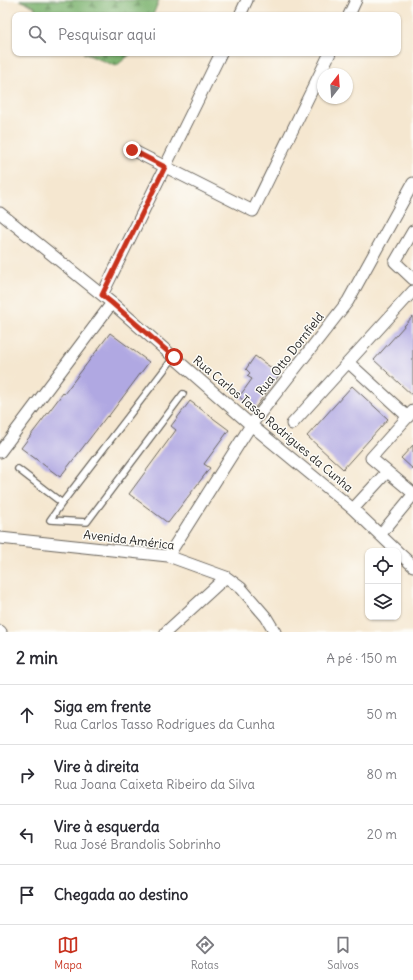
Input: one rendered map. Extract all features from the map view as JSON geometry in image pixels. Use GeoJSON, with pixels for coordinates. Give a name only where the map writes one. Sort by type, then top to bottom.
{"type":"FeatureCollection","features":[{"type":"Feature","properties":{"kind":"street"},"geometry":{"type":"LineString","coordinates":[[241,12],[247,0]]}},
{"type":"Feature","properties":{"kind":"street"},"geometry":{"type":"LineString","coordinates":[[350,12],[356,0]]}},
{"type":"Feature","properties":{"kind":"street"},"geometry":{"type":"LineString","coordinates":[[102,295],[220,56]]}},
{"type":"Feature","properties":{"kind":"street"},"geometry":{"type":"LineString","coordinates":[[132,150],[253,211],[329,56]]}},
{"type":"Feature","properties":{"kind":"street","name":"Rua Otto Dornfield"},"geometry":{"type":"LineString","coordinates":[[168,556],[251,425],[348,301],[413,183]]}},
{"type":"Feature","properties":{"kind":"street","name":"Rua Carlos Tasso Rodrigues da Cunha"},"geometry":{"type":"LineString","coordinates":[[0,213],[112,303],[251,425],[353,510],[395,548]]}},
{"type":"Feature","properties":{"kind":"street"},"geometry":{"type":"LineString","coordinates":[[413,231],[395,262],[413,279]]}},
{"type":"Feature","properties":{"kind":"street"},"geometry":{"type":"LineString","coordinates":[[292,424],[413,291]]}},
{"type":"Feature","properties":{"kind":"street"},"geometry":{"type":"LineString","coordinates":[[0,452],[112,303]]}},
{"type":"Feature","properties":{"kind":"street"},"geometry":{"type":"LineString","coordinates":[[349,363],[410,414],[370,458],[413,494],[380,535]]}},
{"type":"Feature","properties":{"kind":"street"},"geometry":{"type":"LineString","coordinates":[[353,510],[387,472]]}},
{"type":"Feature","properties":{"kind":"street","name":"Avenida América"},"geometry":{"type":"LineString","coordinates":[[0,538],[168,556],[226,577],[241,588],[266,617],[275,632]]}},
{"type":"Feature","properties":{"kind":"street","name":"Rua Carlos Tasso Rodrigues da Cunha"},"geometry":{"type":"LineString","coordinates":[[401,554],[413,566]]}},
{"type":"Feature","properties":{"kind":"street"},"geometry":{"type":"LineString","coordinates":[[166,632],[226,577]]}},
{"type":"Feature","properties":{"kind":"lane"},"geometry":{"type":"LineString","coordinates":[[174,357],[50,520],[87,522],[183,394]]}},
{"type":"Feature","properties":{"kind":"lane"},"geometry":{"type":"LineString","coordinates":[[18,469],[62,503]]}},
{"type":"Feature","properties":{"kind":"green space"},"geometry":{"type":"Polygon","coordinates":[[[20,0],[159,0],[154,12],[35,12],[35,7],[20,0]]]}},
{"type":"Feature","properties":{"kind":"green space"},"geometry":{"type":"Polygon","coordinates":[[[91,56],[128,56],[116,66],[91,56]]]}},
{"type":"Feature","properties":{"kind":"building"},"geometry":{"type":"Polygon","coordinates":[[[413,316],[413,396],[374,360],[413,316]]]}},
{"type":"Feature","properties":{"kind":"building"},"geometry":{"type":"Polygon","coordinates":[[[110,333],[149,362],[108,417],[107,416],[60,477],[21,448],[110,333]]]}},
{"type":"Feature","properties":{"kind":"building"},"geometry":{"type":"Polygon","coordinates":[[[255,356],[280,374],[255,408],[239,397],[252,379],[247,376],[250,373],[246,369],[255,356]]]}},
{"type":"Feature","properties":{"kind":"building"},"geometry":{"type":"Polygon","coordinates":[[[352,386],[388,419],[343,469],[307,436],[352,386]]]}},
{"type":"Feature","properties":{"kind":"building"},"geometry":{"type":"Polygon","coordinates":[[[190,401],[229,430],[204,464],[210,468],[168,523],[129,494],[176,430],[171,426],[190,401]]]}},
{"type":"Feature","properties":{"kind":"building"},"geometry":{"type":"Polygon","coordinates":[[[413,445],[413,469],[401,458],[413,445]]]}},
{"type":"Feature","properties":{"kind":"route"},"geometry":{"type":"LineString","coordinates":[[132,150],[165,167],[102,295],[174,357]]}}]}
